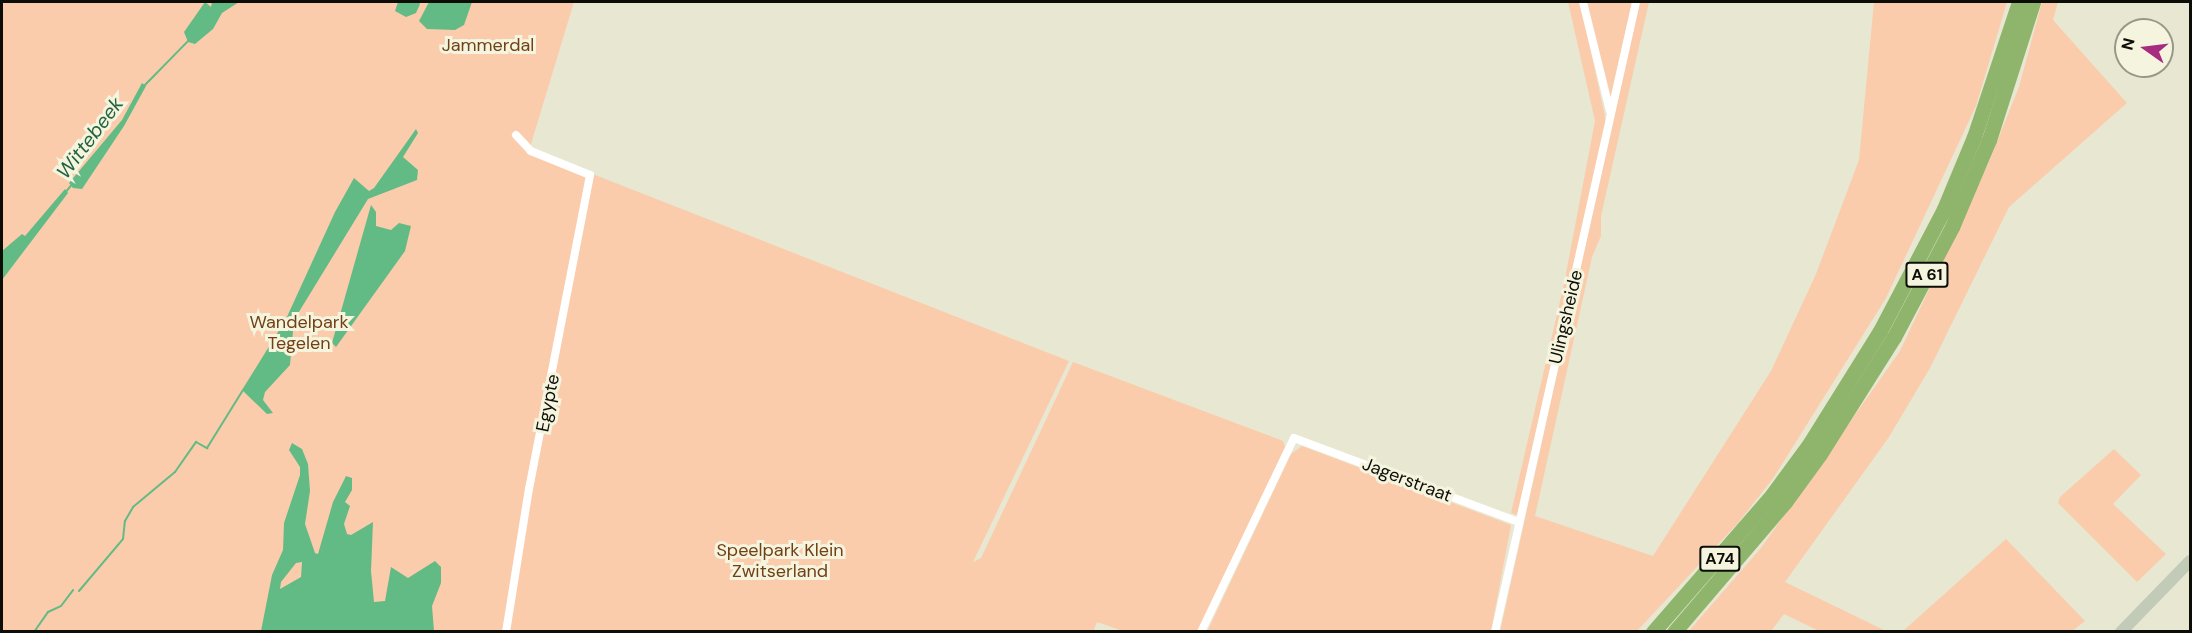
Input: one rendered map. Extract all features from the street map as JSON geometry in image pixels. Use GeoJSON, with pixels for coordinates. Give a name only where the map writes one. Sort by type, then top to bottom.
{"type":"FeatureCollection","features":[{"type":"Feature","properties":{"kind":"highway","name":"A 61"},"geometry":{"type":"LineString","coordinates":[[1772,495],[1858,369],[1944,209],[1974,136],[2019,2]]}},
{"type":"Feature","properties":{"kind":"highway","name":"A 61"},"geometry":{"type":"LineString","coordinates":[[1769,522],[1821,454],[1872,374],[1952,227],[1989,140],[2033,2]]}},
{"type":"Feature","properties":{"kind":"highway","name":"A74"},"geometry":{"type":"LineString","coordinates":[[1653,632],[1772,495]]}},
{"type":"Feature","properties":{"kind":"highway","name":"A74"},"geometry":{"type":"LineString","coordinates":[[1674,632],[1769,522]]}},
{"type":"Feature","properties":{"kind":"main road"},"geometry":{"type":"LineString","coordinates":[[2121,632],[2190,561]]}},
{"type":"Feature","properties":{"kind":"street"},"geometry":{"type":"LineString","coordinates":[[1583,2],[1610,111]]}},
{"type":"Feature","properties":{"kind":"street","name":"Ulingsheide"},"geometry":{"type":"LineString","coordinates":[[1495,632],[1636,2]]}},
{"type":"Feature","properties":{"kind":"street","name":"Egypte"},"geometry":{"type":"LineString","coordinates":[[506,632],[529,489],[590,175],[531,151],[516,135]]}},
{"type":"Feature","properties":{"kind":"street","name":"Jagerstraat"},"geometry":{"type":"LineString","coordinates":[[1201,632],[1294,438],[1519,522]]}},
{"type":"Feature","properties":{"kind":"green space","name":"Wandelpark Tegelen"},"geometry":{"type":"Polygon","coordinates":[[[2,2],[574,2],[531,144],[534,151],[1069,361],[973,562],[981,558],[1073,362],[1283,441],[1285,447],[1198,631],[1123,631],[1097,622],[1093,632],[2,631],[2,2]]]}},
{"type":"Feature","properties":{"kind":"green space"},"geometry":{"type":"Polygon","coordinates":[[[1568,2],[1580,2],[1606,121],[1517,515],[1511,513],[1564,284],[1595,121],[1568,2]]]}},
{"type":"Feature","properties":{"kind":"green space"},"geometry":{"type":"Polygon","coordinates":[[[1587,2],[1632,2],[1611,96],[1606,96],[1587,2]]]}},
{"type":"Feature","properties":{"kind":"green space"},"geometry":{"type":"Polygon","coordinates":[[[1639,2],[1649,2],[1601,216],[1601,236],[1592,257],[1535,516],[1653,556],[1771,371],[1816,274],[1859,160],[1874,2],[2007,2],[1976,106],[1886,298],[1774,477],[1738,523],[1637,631],[1500,632],[1639,2]]]}},
{"type":"Feature","properties":{"kind":"green space"},"geometry":{"type":"Polygon","coordinates":[[[2042,2],[2058,2],[2053,20],[2127,103],[2009,207],[1930,368],[1889,437],[1785,582],[1886,631],[1819,631],[1784,614],[1771,631],[1688,632],[1761,548],[1900,351],[1988,164],[2019,87],[2042,2]]]}},
{"type":"Feature","properties":{"kind":"green space"},"geometry":{"type":"Polygon","coordinates":[[[1302,446],[1511,525],[1491,631],[1207,632],[1291,454],[1302,446]]]}},
{"type":"Feature","properties":{"kind":"green space"},"geometry":{"type":"Polygon","coordinates":[[[2114,449],[2141,475],[2113,504],[2166,554],[2137,582],[2058,503],[2060,497],[2114,449]]]}},
{"type":"Feature","properties":{"kind":"green space"},"geometry":{"type":"Polygon","coordinates":[[[2006,539],[2085,621],[2072,631],[1903,631],[2006,539]]]}},
{"type":"Feature","properties":{"kind":"shaded area"},"geometry":{"type":"Polygon","coordinates":[[[205,2],[211,7],[212,2],[239,2],[222,13],[213,29],[195,44],[188,42],[184,32],[205,2]]]}},
{"type":"Feature","properties":{"kind":"shaded area"},"geometry":{"type":"Polygon","coordinates":[[[398,2],[419,2],[420,4],[416,13],[406,17],[395,11],[398,2]]]}},
{"type":"Feature","properties":{"kind":"shaded area"},"geometry":{"type":"Polygon","coordinates":[[[429,2],[472,2],[464,25],[455,30],[427,29],[419,21],[429,2]]]}},
{"type":"Feature","properties":{"kind":"shaded area"},"geometry":{"type":"Polygon","coordinates":[[[142,83],[146,86],[124,126],[82,189],[73,188],[69,183],[122,120],[142,83]]]}},
{"type":"Feature","properties":{"kind":"shaded area"},"geometry":{"type":"Polygon","coordinates":[[[416,129],[418,133],[403,157],[418,170],[417,180],[368,199],[294,320],[290,365],[265,392],[263,400],[273,413],[267,414],[242,390],[286,319],[335,212],[354,178],[369,191],[374,188],[416,129]]]}},
{"type":"Feature","properties":{"kind":"shaded area"},"geometry":{"type":"Polygon","coordinates":[[[65,189],[68,193],[2,280],[2,251],[22,234],[25,236],[65,189]]]}},
{"type":"Feature","properties":{"kind":"shaded area"},"geometry":{"type":"Polygon","coordinates":[[[371,205],[376,212],[376,226],[391,230],[399,223],[411,226],[405,251],[336,347],[332,343],[371,205]]]}},
{"type":"Feature","properties":{"kind":"shaded area"},"geometry":{"type":"Polygon","coordinates":[[[292,443],[302,449],[308,464],[310,491],[305,524],[315,553],[318,554],[333,502],[346,476],[352,478],[352,490],[345,502],[350,506],[344,524],[347,534],[351,535],[373,522],[371,571],[374,602],[385,601],[391,567],[408,578],[435,561],[441,567],[441,583],[432,606],[434,631],[261,631],[272,575],[283,550],[284,523],[300,475],[300,467],[289,450],[292,443]],[[302,562],[296,563],[281,582],[280,589],[301,577],[302,562]]]}},
{"type":"Feature","properties":{"kind":"waterway","name":"Wittebeek"},"geometry":{"type":"LineString","coordinates":[[143,87],[189,40]]}},
{"type":"Feature","properties":{"kind":"waterway","name":"Wittebeek"},"geometry":{"type":"LineString","coordinates":[[65,193],[73,183]]}},
{"type":"Feature","properties":{"kind":"waterway"},"geometry":{"type":"LineString","coordinates":[[79,591],[123,539],[125,521],[133,507],[175,472],[196,442],[207,448],[243,390]]}},
{"type":"Feature","properties":{"kind":"waterway"},"geometry":{"type":"LineString","coordinates":[[34,632],[48,612],[61,606],[73,590]]}},
{"type":"Feature","properties":{"kind":"park label","name":"Jammerdal"},"geometry":{"type":"Point","coordinates":[488,45]}},
{"type":"Feature","properties":{"kind":"park label","name":"Speelpark Klein Zwitserland"},"geometry":{"type":"Point","coordinates":[780,561]}}]}
